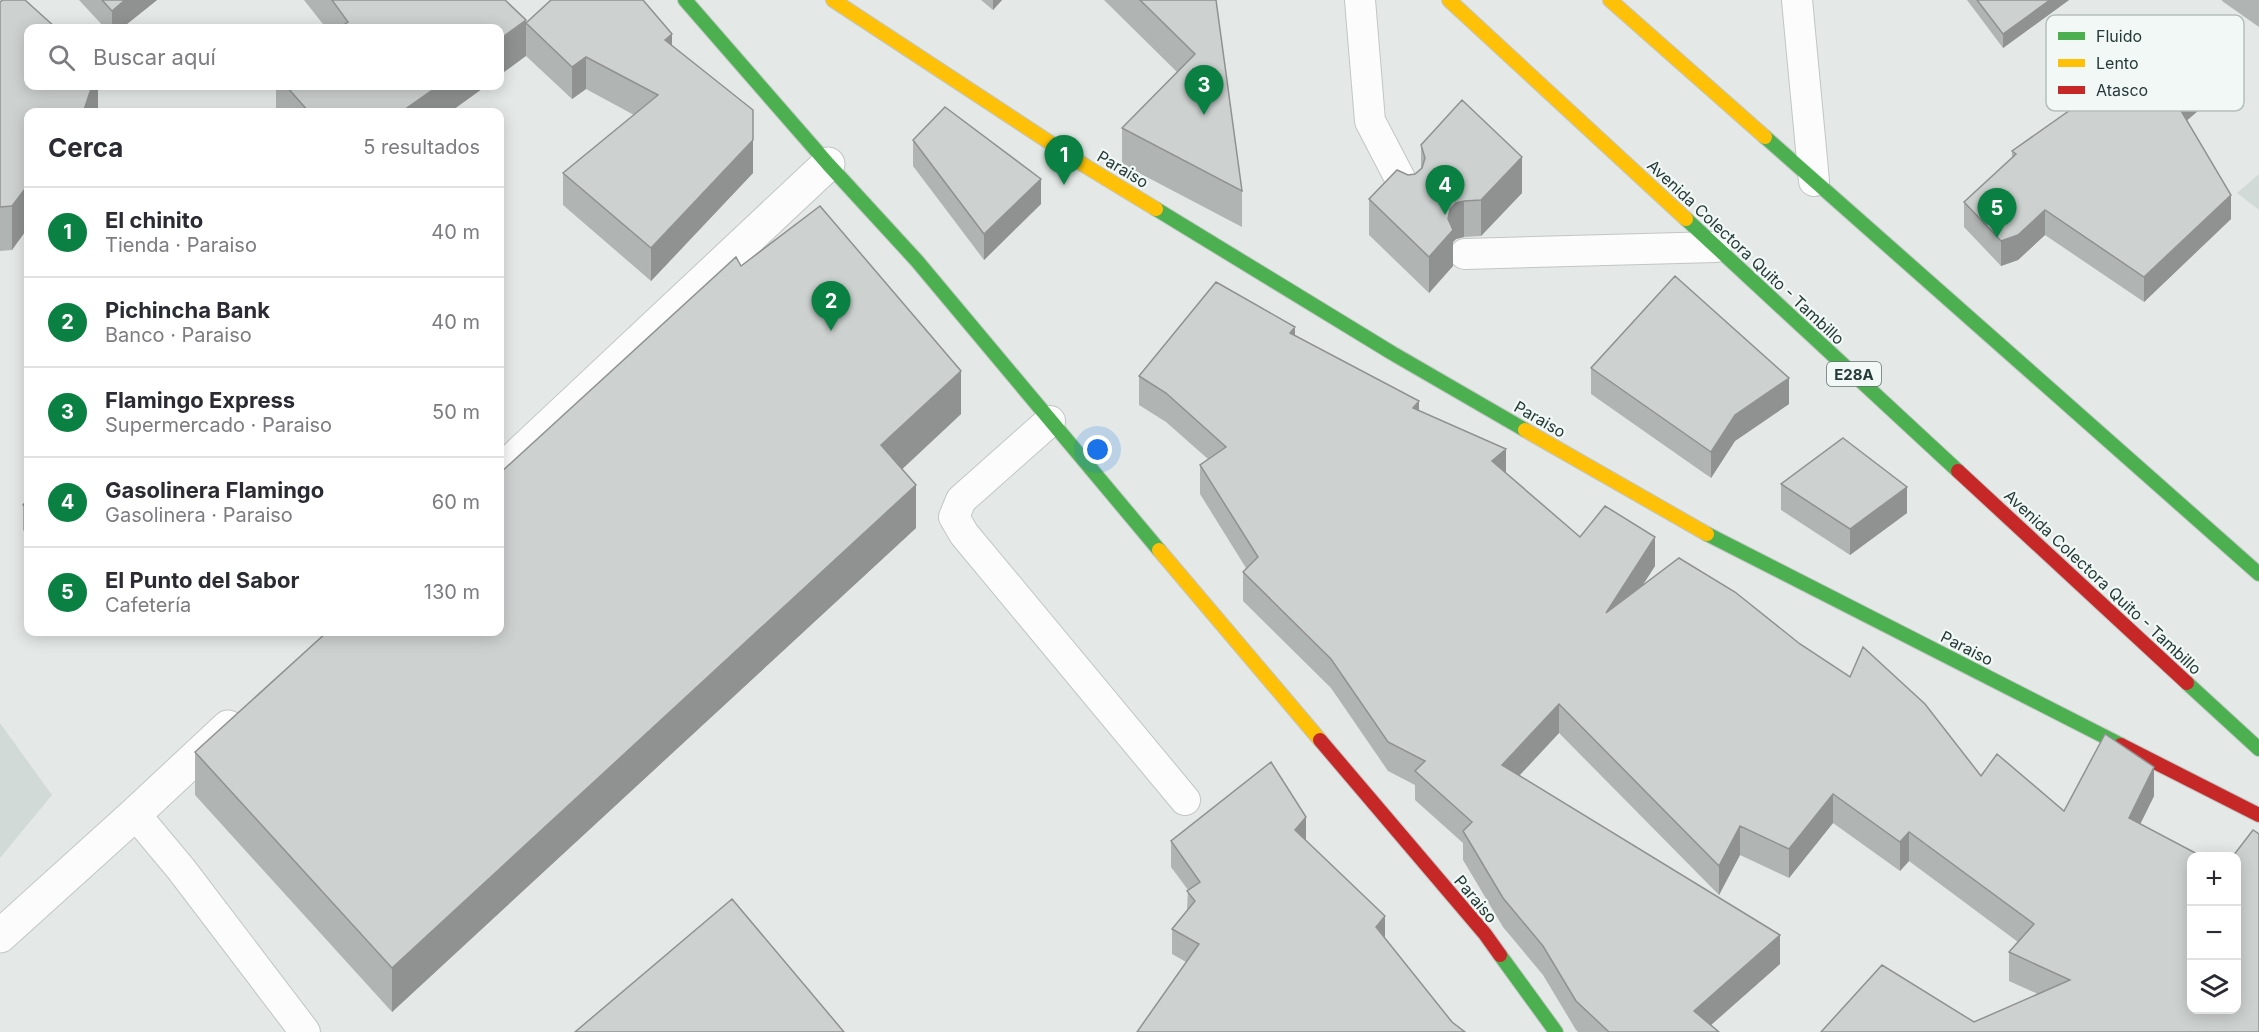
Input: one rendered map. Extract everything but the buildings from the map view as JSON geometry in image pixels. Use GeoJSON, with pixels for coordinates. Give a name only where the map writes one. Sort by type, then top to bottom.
{"type":"FeatureCollection","features":[{"type":"Feature","properties":{"kind":"main road","name":"Paraiso"},"geometry":{"type":"LineString","coordinates":[[685,0],[828,164],[917,261],[1485,934],[1556,1032]]}},
{"type":"Feature","properties":{"kind":"main road","name":"Paraiso"},"geometry":{"type":"LineString","coordinates":[[833,0],[1097,173],[1392,353],[1711,537],[2259,815]]}},
{"type":"Feature","properties":{"kind":"main road","name":"Avenida Colectora Quito - Tambillo"},"geometry":{"type":"LineString","coordinates":[[1449,0],[2259,749]]}},
{"type":"Feature","properties":{"kind":"main road"},"geometry":{"type":"LineString","coordinates":[[1610,0],[2259,574]]}},
{"type":"Feature","properties":{"kind":"street"},"geometry":{"type":"LineString","coordinates":[[504,468],[828,164]]}},
{"type":"Feature","properties":{"kind":"street"},"geometry":{"type":"LineString","coordinates":[[0,936],[254,703]]}},
{"type":"Feature","properties":{"kind":"lane"},"geometry":{"type":"LineString","coordinates":[[1360,0],[1371,121],[1408,194]]}},
{"type":"Feature","properties":{"kind":"lane"},"geometry":{"type":"LineString","coordinates":[[1797,0],[1815,181]]}},
{"type":"Feature","properties":{"kind":"lane"},"geometry":{"type":"LineString","coordinates":[[1465,254],[1716,247]]}},
{"type":"Feature","properties":{"kind":"lane"},"geometry":{"type":"LineString","coordinates":[[1050,421],[961,500],[954,517],[964,534],[1185,800]]}},
{"type":"Feature","properties":{"kind":"lane"},"geometry":{"type":"LineString","coordinates":[[135,814],[181,869],[305,1032]]}},
{"type":"Feature","properties":{"kind":"shaded area"},"geometry":{"type":"Polygon","coordinates":[[[2259,174],[2259,210],[2237,193],[2259,174]]]}},
{"type":"Feature","properties":{"kind":"shaded area"},"geometry":{"type":"Polygon","coordinates":[[[0,723],[52,795],[0,858],[0,723]]]}},
{"type":"Feature","properties":{"kind":"traffic: fast"},"geometry":{"type":"LineString","coordinates":[[685,0],[828,164],[917,261],[1159,550]]}},
{"type":"Feature","properties":{"kind":"traffic: fast"},"geometry":{"type":"LineString","coordinates":[[1765,137],[2259,574]]}},
{"type":"Feature","properties":{"kind":"traffic: fast"},"geometry":{"type":"LineString","coordinates":[[1156,209],[1392,353],[1525,430]]}},
{"type":"Feature","properties":{"kind":"traffic: fast"},"geometry":{"type":"LineString","coordinates":[[1686,219],[1958,471]]}},
{"type":"Feature","properties":{"kind":"traffic: fast"},"geometry":{"type":"LineString","coordinates":[[1707,534],[2121,745]]}},
{"type":"Feature","properties":{"kind":"traffic: fast"},"geometry":{"type":"LineString","coordinates":[[2187,683],[2259,749]]}},
{"type":"Feature","properties":{"kind":"traffic: fast"},"geometry":{"type":"LineString","coordinates":[[1500,955],[1556,1032]]}},
{"type":"Feature","properties":{"kind":"traffic: slow"},"geometry":{"type":"LineString","coordinates":[[833,0],[1087,167],[1156,209]]}},
{"type":"Feature","properties":{"kind":"traffic: slow"},"geometry":{"type":"LineString","coordinates":[[1449,0],[1686,219]]}},
{"type":"Feature","properties":{"kind":"traffic: slow"},"geometry":{"type":"LineString","coordinates":[[1610,0],[1765,137]]}},
{"type":"Feature","properties":{"kind":"traffic: slow"},"geometry":{"type":"LineString","coordinates":[[1525,430],[1707,534]]}},
{"type":"Feature","properties":{"kind":"traffic: slow"},"geometry":{"type":"LineString","coordinates":[[1159,550],[1320,740]]}},
{"type":"Feature","properties":{"kind":"traffic: jam"},"geometry":{"type":"LineString","coordinates":[[1958,471],[2187,683]]}},
{"type":"Feature","properties":{"kind":"traffic: jam"},"geometry":{"type":"LineString","coordinates":[[1320,740],[1485,934],[1500,955]]}},
{"type":"Feature","properties":{"kind":"traffic: jam"},"geometry":{"type":"LineString","coordinates":[[2121,745],[2259,815]]}},
{"type":"Feature","properties":{"kind":"place","name":"Flamingo Express"},"geometry":{"type":"Point","coordinates":[1204,115]}},
{"type":"Feature","properties":{"kind":"place","name":"El chinito"},"geometry":{"type":"Point","coordinates":[1064,185]}},
{"type":"Feature","properties":{"kind":"place","name":"Gasolinera Flamingo"},"geometry":{"type":"Point","coordinates":[1445,215]}},
{"type":"Feature","properties":{"kind":"place","name":"El Punto del Sabor"},"geometry":{"type":"Point","coordinates":[1997,238]}},
{"type":"Feature","properties":{"kind":"place","name":"Pichincha Bank"},"geometry":{"type":"Point","coordinates":[831,331]}}]}
